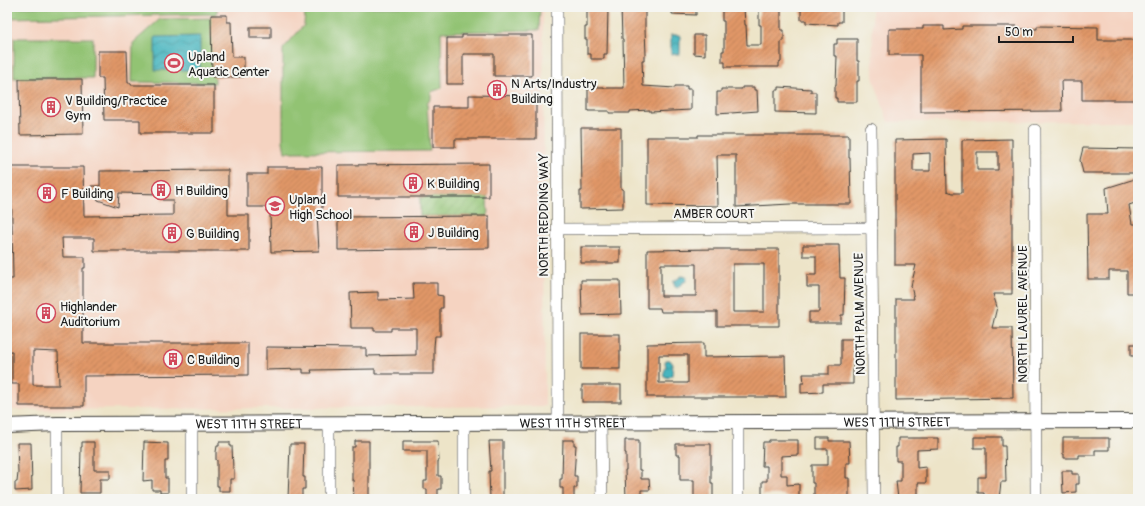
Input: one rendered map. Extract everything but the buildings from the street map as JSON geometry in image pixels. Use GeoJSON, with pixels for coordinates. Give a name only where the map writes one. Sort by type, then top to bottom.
{"type":"FeatureCollection","features":[{"type":"Feature","properties":{"kind":"street","name":"NORTH REDDING WAY"},"geometry":{"type":"LineString","coordinates":[[557,7],[558,422]]}},
{"type":"Feature","properties":{"kind":"street","name":"NORTH PALM AVENUE"},"geometry":{"type":"LineString","coordinates":[[872,129],[874,499]]}},
{"type":"Feature","properties":{"kind":"street","name":"NORTH LAUREL AVENUE"},"geometry":{"type":"LineString","coordinates":[[1035,130],[1036,499]]}},
{"type":"Feature","properties":{"kind":"street","name":"AMBER COURT"},"geometry":{"type":"LineString","coordinates":[[557,229],[872,228]]}},
{"type":"Feature","properties":{"kind":"street","name":"WEST 11TH STREET"},"geometry":{"type":"LineString","coordinates":[[7,426],[57,424],[329,424],[464,422],[1138,421]]}},
{"type":"Feature","properties":{"kind":"street"},"geometry":{"type":"LineString","coordinates":[[464,422],[464,499]]}},
{"type":"Feature","properties":{"kind":"street"},"geometry":{"type":"LineString","coordinates":[[601,422],[602,499]]}},
{"type":"Feature","properties":{"kind":"street"},"geometry":{"type":"LineString","coordinates":[[738,422],[738,499]]}},
{"type":"Feature","properties":{"kind":"street"},"geometry":{"type":"LineString","coordinates":[[57,424],[57,499]]}},
{"type":"Feature","properties":{"kind":"street"},"geometry":{"type":"LineString","coordinates":[[192,424],[192,499]]}},
{"type":"Feature","properties":{"kind":"street"},"geometry":{"type":"LineString","coordinates":[[329,424],[329,499]]}},
{"type":"Feature","properties":{"kind":"shaded area","name":"Upland High School"},"geometry":{"type":"Polygon","coordinates":[[[7,7],[543,7],[545,406],[7,410],[7,7]]]}},
{"type":"Feature","properties":{"kind":"shaded area"},"geometry":{"type":"Polygon","coordinates":[[[872,7],[1138,7],[1138,121],[888,122],[873,77],[872,7]]]}},
{"type":"Feature","properties":{"kind":"green space"},"geometry":{"type":"Polygon","coordinates":[[[7,7],[217,7],[217,14],[7,18],[7,7]]]}},
{"type":"Feature","properties":{"kind":"green space"},"geometry":{"type":"Polygon","coordinates":[[[309,7],[540,7],[539,30],[441,32],[442,88],[431,92],[431,98],[427,104],[430,151],[285,152],[283,141],[283,49],[304,25],[305,11],[309,7]]]}},
{"type":"Feature","properties":{"kind":"green space","name":"Upland Aquatic Center"},"geometry":{"type":"Polygon","coordinates":[[[213,18],[215,83],[132,82],[133,43],[160,19],[213,18]]]}},
{"type":"Feature","properties":{"kind":"green space"},"geometry":{"type":"Polygon","coordinates":[[[14,38],[93,38],[93,78],[14,78],[14,38]]]}},
{"type":"Feature","properties":{"kind":"green space"},"geometry":{"type":"Polygon","coordinates":[[[420,197],[487,197],[488,216],[420,216],[420,197]]]}},
{"type":"Feature","properties":{"kind":"water"},"geometry":{"type":"Polygon","coordinates":[[[671,35],[680,35],[680,54],[671,54],[671,35]]]}},
{"type":"Feature","properties":{"kind":"water"},"geometry":{"type":"Polygon","coordinates":[[[200,36],[200,70],[155,70],[155,37],[200,36]]]}},
{"type":"Feature","properties":{"kind":"water"},"geometry":{"type":"Polygon","coordinates":[[[682,276],[687,277],[686,281],[678,288],[675,287],[673,282],[682,276]]]}},
{"type":"Feature","properties":{"kind":"water"},"geometry":{"type":"Polygon","coordinates":[[[666,360],[670,360],[673,364],[672,375],[668,378],[663,375],[666,367],[666,360]]]}},
{"type":"Feature","properties":{"kind":"place","name":"Upland Aquatic Center"},"geometry":{"type":"Point","coordinates":[174,63]}},
{"type":"Feature","properties":{"kind":"place","name":"N Arts/Industry Building"},"geometry":{"type":"Point","coordinates":[497,90]}},
{"type":"Feature","properties":{"kind":"place","name":"V Building/Practice Gym"},"geometry":{"type":"Point","coordinates":[51,107]}},
{"type":"Feature","properties":{"kind":"place","name":"K Building"},"geometry":{"type":"Point","coordinates":[413,183]}},
{"type":"Feature","properties":{"kind":"place","name":"H Building"},"geometry":{"type":"Point","coordinates":[161,190]}},
{"type":"Feature","properties":{"kind":"place","name":"F Building"},"geometry":{"type":"Point","coordinates":[47,193]}},
{"type":"Feature","properties":{"kind":"place","name":"Upland High School"},"geometry":{"type":"Point","coordinates":[275,206]}},
{"type":"Feature","properties":{"kind":"place","name":"J Building"},"geometry":{"type":"Point","coordinates":[414,232]}},
{"type":"Feature","properties":{"kind":"place","name":"G Building"},"geometry":{"type":"Point","coordinates":[172,233]}},
{"type":"Feature","properties":{"kind":"place","name":"Highlander Auditorium"},"geometry":{"type":"Point","coordinates":[46,313]}},
{"type":"Feature","properties":{"kind":"place","name":"C Building"},"geometry":{"type":"Point","coordinates":[173,359]}}]}
